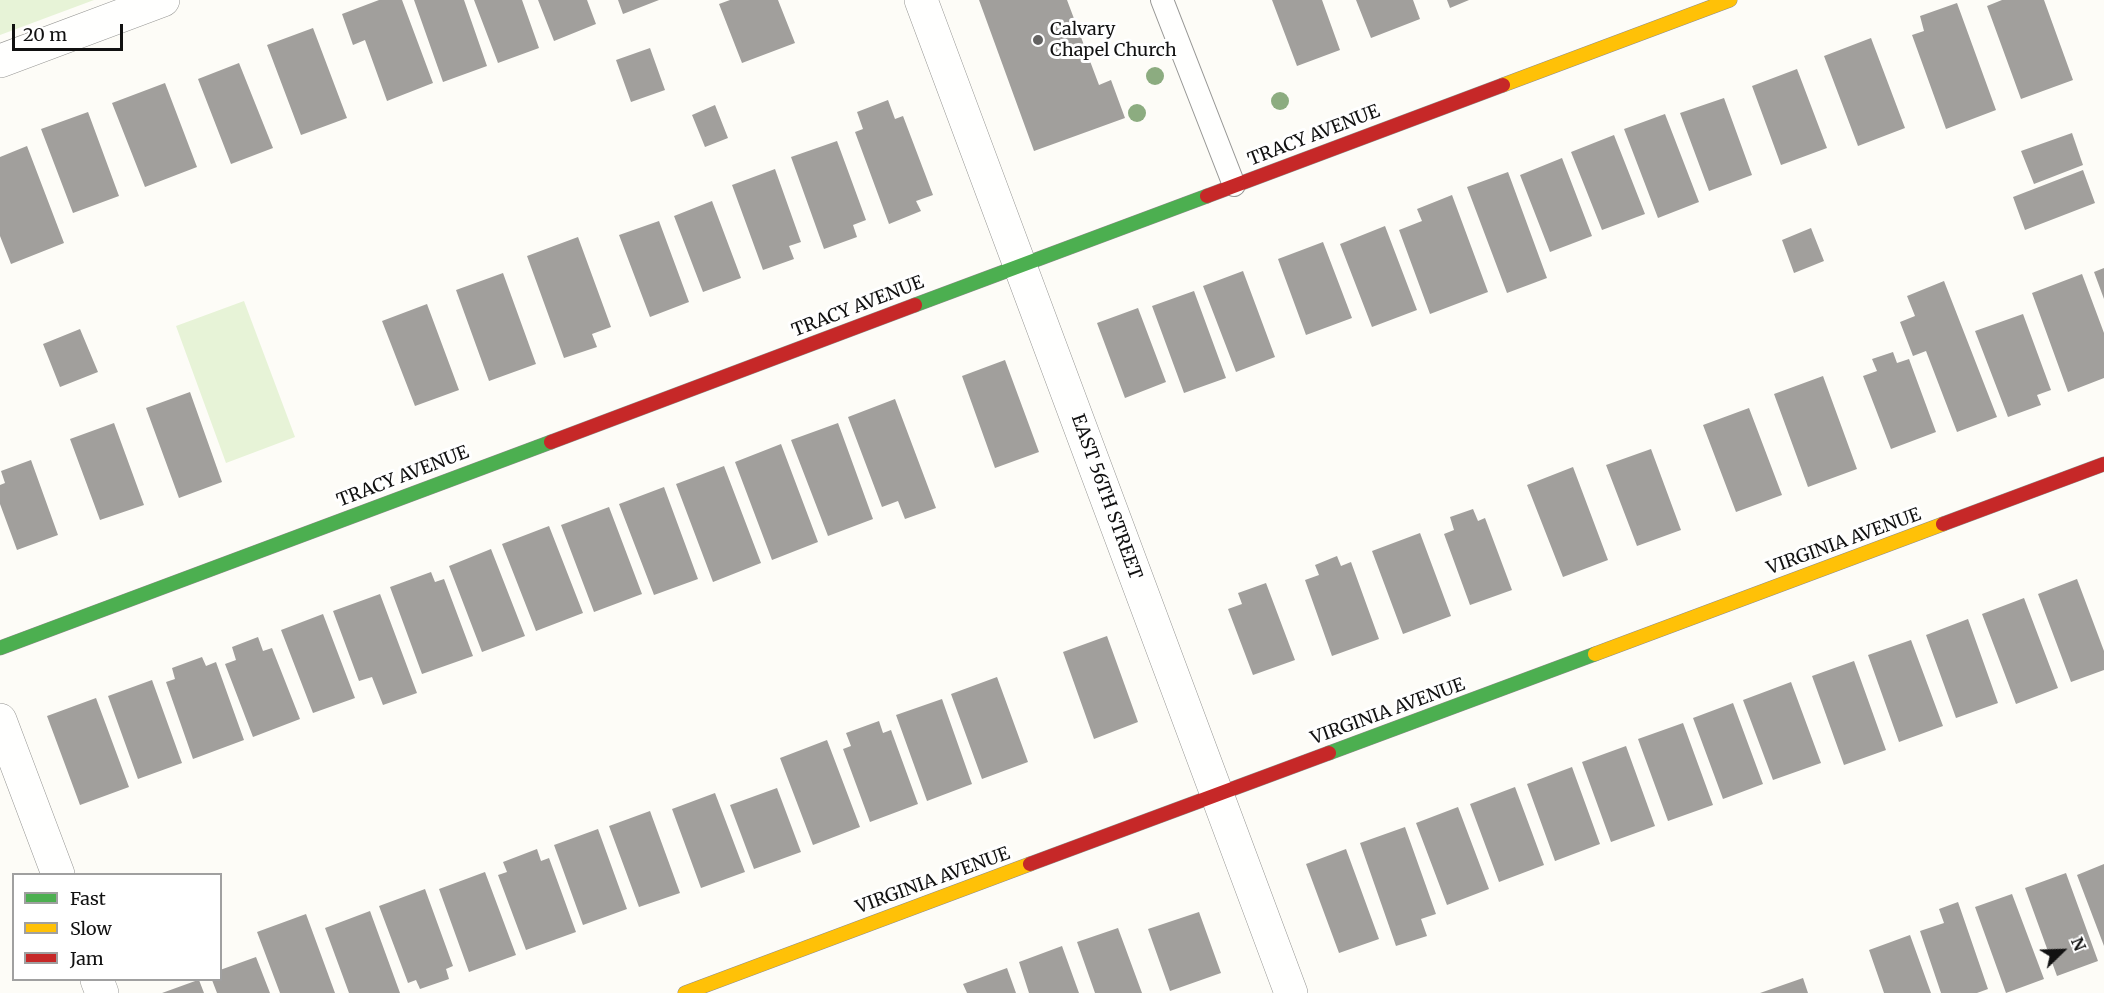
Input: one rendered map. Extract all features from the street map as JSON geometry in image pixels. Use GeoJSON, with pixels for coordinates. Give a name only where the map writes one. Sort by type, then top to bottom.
{"type":"FeatureCollection","features":[{"type":"Feature","properties":{"kind":"street"},"geometry":{"type":"LineString","coordinates":[[0,61],[163,0]]}},
{"type":"Feature","properties":{"kind":"street","name":"EAST 56TH STREET"},"geometry":{"type":"LineString","coordinates":[[921,0],[1291,993]]}},
{"type":"Feature","properties":{"kind":"street","name":"TRACY AVENUE"},"geometry":{"type":"LineString","coordinates":[[0,648],[1730,0]]}},
{"type":"Feature","properties":{"kind":"street","name":"VIRGINIA AVENUE"},"geometry":{"type":"LineString","coordinates":[[685,993],[2104,464]]}},
{"type":"Feature","properties":{"kind":"street"},"geometry":{"type":"LineString","coordinates":[[0,720],[58,873]]}},
{"type":"Feature","properties":{"kind":"lane"},"geometry":{"type":"LineString","coordinates":[[1162,0],[1234,185]]}},
{"type":"Feature","properties":{"kind":"green space"},"geometry":{"type":"Polygon","coordinates":[[[0,0],[94,0],[0,35],[0,0]]]}},
{"type":"Feature","properties":{"kind":"green space"},"geometry":{"type":"Polygon","coordinates":[[[244,301],[295,437],[226,463],[176,326],[244,301]]]}},
{"type":"Feature","properties":{"kind":"building"},"geometry":{"type":"Polygon","coordinates":[[[379,0],[402,0],[433,83],[387,101],[365,40],[353,45],[342,14],[379,0]]]}},
{"type":"Feature","properties":{"kind":"building"},"geometry":{"type":"Polygon","coordinates":[[[414,0],[464,0],[487,66],[443,82],[414,0]]]}},
{"type":"Feature","properties":{"kind":"building"},"geometry":{"type":"Polygon","coordinates":[[[474,0],[522,0],[539,48],[498,63],[474,0]]]}},
{"type":"Feature","properties":{"kind":"building"},"geometry":{"type":"Polygon","coordinates":[[[538,0],[587,0],[596,24],[554,41],[538,0]]]}},
{"type":"Feature","properties":{"kind":"building"},"geometry":{"type":"Polygon","coordinates":[[[618,0],[659,0],[623,14],[618,0]]]}},
{"type":"Feature","properties":{"kind":"building"},"geometry":{"type":"Polygon","coordinates":[[[730,0],[778,0],[795,43],[742,63],[719,4],[730,0]]]}},
{"type":"Feature","properties":{"kind":"building","name":"Calvary Chapel Church"},"geometry":{"type":"Polygon","coordinates":[[[979,0],[1067,0],[1099,85],[1111,80],[1125,118],[1034,151],[979,0]]]}},
{"type":"Feature","properties":{"kind":"building"},"geometry":{"type":"Polygon","coordinates":[[[1272,0],[1322,0],[1340,50],[1297,66],[1272,0]]]}},
{"type":"Feature","properties":{"kind":"building"},"geometry":{"type":"Polygon","coordinates":[[[1356,0],[1413,0],[1420,19],[1371,38],[1356,0]]]}},
{"type":"Feature","properties":{"kind":"building"},"geometry":{"type":"Polygon","coordinates":[[[1447,0],[1469,0],[1450,8],[1447,0]]]}},
{"type":"Feature","properties":{"kind":"building"},"geometry":{"type":"Polygon","coordinates":[[[2002,0],[2044,0],[2073,80],[2021,99],[1987,6],[2002,0]]]}},
{"type":"Feature","properties":{"kind":"building"},"geometry":{"type":"Polygon","coordinates":[[[1957,3],[1996,110],[1946,129],[1912,35],[1924,31],[1920,16],[1957,3]]]}},
{"type":"Feature","properties":{"kind":"building"},"geometry":{"type":"Polygon","coordinates":[[[313,28],[347,118],[301,135],[267,45],[313,28]]]}},
{"type":"Feature","properties":{"kind":"building"},"geometry":{"type":"Polygon","coordinates":[[[1871,38],[1905,128],[1858,146],[1824,56],[1871,38]]]}},
{"type":"Feature","properties":{"kind":"building"},"geometry":{"type":"Polygon","coordinates":[[[650,48],[665,90],[631,102],[616,60],[650,48]]]}},
{"type":"Feature","properties":{"kind":"building"},"geometry":{"type":"Polygon","coordinates":[[[239,63],[273,148],[231,164],[198,79],[239,63]]]}},
{"type":"Feature","properties":{"kind":"building"},"geometry":{"type":"Polygon","coordinates":[[[1797,69],[1827,148],[1781,165],[1752,86],[1797,69]]]}},
{"type":"Feature","properties":{"kind":"building"},"geometry":{"type":"Polygon","coordinates":[[[165,83],[197,167],[145,187],[112,103],[165,83]]]}},
{"type":"Feature","properties":{"kind":"building"},"geometry":{"type":"Polygon","coordinates":[[[1724,98],[1752,175],[1709,191],[1680,113],[1724,98]]]}},
{"type":"Feature","properties":{"kind":"building"},"geometry":{"type":"Polygon","coordinates":[[[888,100],[895,119],[903,116],[933,195],[916,201],[921,211],[889,224],[855,132],[863,129],[857,112],[888,100]]]}},
{"type":"Feature","properties":{"kind":"building"},"geometry":{"type":"Polygon","coordinates":[[[715,105],[728,138],[705,147],[692,115],[715,105]]]}},
{"type":"Feature","properties":{"kind":"building"},"geometry":{"type":"Polygon","coordinates":[[[88,112],[119,196],[73,213],[41,129],[88,112]]]}},
{"type":"Feature","properties":{"kind":"building"},"geometry":{"type":"Polygon","coordinates":[[[1665,114],[1699,202],[1658,218],[1624,129],[1665,114]]]}},
{"type":"Feature","properties":{"kind":"building"},"geometry":{"type":"Polygon","coordinates":[[[2072,133],[2083,165],[2034,184],[2021,151],[2072,133]]]}},
{"type":"Feature","properties":{"kind":"building"},"geometry":{"type":"Polygon","coordinates":[[[1614,135],[1645,214],[1602,230],[1571,152],[1614,135]]]}},
{"type":"Feature","properties":{"kind":"building"},"geometry":{"type":"Polygon","coordinates":[[[837,141],[866,220],[853,225],[857,237],[824,249],[791,157],[837,141]]]}},
{"type":"Feature","properties":{"kind":"building"},"geometry":{"type":"Polygon","coordinates":[[[27,146],[64,243],[11,264],[0,236],[0,157],[27,146]]]}},
{"type":"Feature","properties":{"kind":"building"},"geometry":{"type":"Polygon","coordinates":[[[1562,158],[1592,236],[1550,252],[1520,175],[1562,158]]]}},
{"type":"Feature","properties":{"kind":"building"},"geometry":{"type":"Polygon","coordinates":[[[775,169],[801,242],[789,246],[794,259],[763,270],[732,185],[775,169]]]}},
{"type":"Feature","properties":{"kind":"building"},"geometry":{"type":"Polygon","coordinates":[[[2083,170],[2095,203],[2025,230],[2013,197],[2083,170]]]}},
{"type":"Feature","properties":{"kind":"building"},"geometry":{"type":"Polygon","coordinates":[[[1508,172],[1547,278],[1507,293],[1467,187],[1508,172]]]}},
{"type":"Feature","properties":{"kind":"building"},"geometry":{"type":"Polygon","coordinates":[[[1452,195],[1488,292],[1430,314],[1399,230],[1422,221],[1417,209],[1452,195]]]}},
{"type":"Feature","properties":{"kind":"building"},"geometry":{"type":"Polygon","coordinates":[[[712,201],[741,278],[703,292],[674,216],[712,201]]]}},
{"type":"Feature","properties":{"kind":"building"},"geometry":{"type":"Polygon","coordinates":[[[659,221],[689,302],[650,317],[619,235],[659,221]]]}},
{"type":"Feature","properties":{"kind":"building"},"geometry":{"type":"Polygon","coordinates":[[[1385,226],[1417,310],[1372,327],[1340,244],[1385,226]]]}},
{"type":"Feature","properties":{"kind":"building"},"geometry":{"type":"Polygon","coordinates":[[[1811,228],[1824,261],[1794,273],[1782,240],[1811,228]]]}},
{"type":"Feature","properties":{"kind":"building"},"geometry":{"type":"Polygon","coordinates":[[[578,237],[611,327],[592,334],[597,347],[564,358],[527,256],[578,237]]]}},
{"type":"Feature","properties":{"kind":"building"},"geometry":{"type":"Polygon","coordinates":[[[1323,242],[1352,318],[1306,335],[1278,259],[1323,242]]]}},
{"type":"Feature","properties":{"kind":"building"},"geometry":{"type":"Polygon","coordinates":[[[2104,268],[2104,299],[2094,272],[2104,268]]]}},
{"type":"Feature","properties":{"kind":"building"},"geometry":{"type":"Polygon","coordinates":[[[1243,271],[1275,357],[1236,372],[1203,286],[1243,271]]]}},
{"type":"Feature","properties":{"kind":"building"},"geometry":{"type":"Polygon","coordinates":[[[503,273],[536,364],[489,381],[456,290],[503,273]]]}},
{"type":"Feature","properties":{"kind":"building"},"geometry":{"type":"Polygon","coordinates":[[[2082,274],[2104,333],[2104,378],[2068,392],[2032,293],[2082,274]]]}},
{"type":"Feature","properties":{"kind":"building"},"geometry":{"type":"Polygon","coordinates":[[[1944,281],[1997,417],[1957,432],[1926,351],[1913,356],[1900,322],[1915,316],[1907,296],[1944,281]]]}},
{"type":"Feature","properties":{"kind":"building"},"geometry":{"type":"Polygon","coordinates":[[[1194,291],[1226,378],[1184,393],[1152,306],[1194,291]]]}},
{"type":"Feature","properties":{"kind":"building"},"geometry":{"type":"Polygon","coordinates":[[[427,304],[459,390],[415,406],[382,321],[427,304]]]}},
{"type":"Feature","properties":{"kind":"building"},"geometry":{"type":"Polygon","coordinates":[[[1138,308],[1166,382],[1125,398],[1097,323],[1138,308]]]}},
{"type":"Feature","properties":{"kind":"building"},"geometry":{"type":"Polygon","coordinates":[[[2023,314],[2051,390],[2037,395],[2041,405],[2008,417],[1975,331],[2023,314]]]}},
{"type":"Feature","properties":{"kind":"building"},"geometry":{"type":"Polygon","coordinates":[[[80,329],[98,372],[60,387],[43,344],[80,329]]]}},
{"type":"Feature","properties":{"kind":"building"},"geometry":{"type":"Polygon","coordinates":[[[1893,352],[1897,363],[1909,359],[1936,432],[1891,449],[1863,376],[1877,371],[1872,359],[1893,352]]]}},
{"type":"Feature","properties":{"kind":"building"},"geometry":{"type":"Polygon","coordinates":[[[1005,360],[1039,452],[995,468],[962,376],[1005,360]]]}},
{"type":"Feature","properties":{"kind":"building"},"geometry":{"type":"Polygon","coordinates":[[[1823,376],[1857,469],[1808,487],[1774,394],[1823,376]]]}},
{"type":"Feature","properties":{"kind":"building"},"geometry":{"type":"Polygon","coordinates":[[[190,392],[222,482],[179,498],[146,408],[190,392]]]}},
{"type":"Feature","properties":{"kind":"building"},"geometry":{"type":"Polygon","coordinates":[[[895,399],[936,508],[905,519],[898,501],[882,507],[848,417],[895,399]]]}},
{"type":"Feature","properties":{"kind":"building"},"geometry":{"type":"Polygon","coordinates":[[[1749,408],[1782,495],[1736,512],[1703,425],[1749,408]]]}},
{"type":"Feature","properties":{"kind":"building"},"geometry":{"type":"Polygon","coordinates":[[[114,423],[144,505],[100,520],[70,439],[114,423]]]}},
{"type":"Feature","properties":{"kind":"building"},"geometry":{"type":"Polygon","coordinates":[[[838,423],[873,519],[828,536],[791,440],[838,423]]]}},
{"type":"Feature","properties":{"kind":"building"},"geometry":{"type":"Polygon","coordinates":[[[781,444],[818,542],[772,560],[735,462],[781,444]]]}},
{"type":"Feature","properties":{"kind":"building"},"geometry":{"type":"Polygon","coordinates":[[[1651,449],[1681,530],[1637,546],[1606,465],[1651,449]]]}},
{"type":"Feature","properties":{"kind":"building"},"geometry":{"type":"Polygon","coordinates":[[[31,460],[58,535],[17,550],[0,504],[0,485],[5,483],[1,471],[31,460]]]}},
{"type":"Feature","properties":{"kind":"building"},"geometry":{"type":"Polygon","coordinates":[[[724,466],[761,563],[713,582],[676,484],[724,466]]]}},
{"type":"Feature","properties":{"kind":"building"},"geometry":{"type":"Polygon","coordinates":[[[1573,467],[1608,560],[1563,577],[1527,485],[1573,467]]]}},
{"type":"Feature","properties":{"kind":"building"},"geometry":{"type":"Polygon","coordinates":[[[664,487],[698,579],[654,595],[619,504],[664,487]]]}},
{"type":"Feature","properties":{"kind":"building"},"geometry":{"type":"Polygon","coordinates":[[[609,507],[642,594],[594,612],[561,525],[609,507]]]}},
{"type":"Feature","properties":{"kind":"building"},"geometry":{"type":"Polygon","coordinates":[[[1473,509],[1478,521],[1485,518],[1512,590],[1470,605],[1444,534],[1454,530],[1450,517],[1473,509]]]}},
{"type":"Feature","properties":{"kind":"building"},"geometry":{"type":"Polygon","coordinates":[[[549,526],[583,613],[536,631],[502,544],[549,526]]]}},
{"type":"Feature","properties":{"kind":"building"},"geometry":{"type":"Polygon","coordinates":[[[1420,533],[1451,616],[1403,634],[1372,551],[1420,533]]]}},
{"type":"Feature","properties":{"kind":"building"},"geometry":{"type":"Polygon","coordinates":[[[491,549],[525,636],[482,652],[449,566],[491,549]]]}},
{"type":"Feature","properties":{"kind":"building"},"geometry":{"type":"Polygon","coordinates":[[[1337,556],[1341,566],[1351,562],[1379,639],[1332,656],[1305,580],[1319,575],[1315,565],[1337,556]]]}},
{"type":"Feature","properties":{"kind":"building"},"geometry":{"type":"Polygon","coordinates":[[[431,572],[435,582],[444,579],[473,656],[422,674],[390,587],[431,572]]]}},
{"type":"Feature","properties":{"kind":"building"},"geometry":{"type":"Polygon","coordinates":[[[2077,579],[2104,651],[2104,670],[2071,682],[2038,594],[2077,579]]]}},
{"type":"Feature","properties":{"kind":"building"},"geometry":{"type":"Polygon","coordinates":[[[1266,583],[1295,660],[1253,675],[1228,609],[1242,604],[1238,593],[1266,583]]]}},
{"type":"Feature","properties":{"kind":"building"},"geometry":{"type":"Polygon","coordinates":[[[380,594],[417,693],[383,705],[372,677],[359,681],[333,611],[380,594]]]}},
{"type":"Feature","properties":{"kind":"building"},"geometry":{"type":"Polygon","coordinates":[[[2024,598],[2058,688],[2016,704],[1982,614],[2024,598]]]}},
{"type":"Feature","properties":{"kind":"building"},"geometry":{"type":"Polygon","coordinates":[[[323,614],[355,698],[313,713],[281,630],[323,614]]]}},
{"type":"Feature","properties":{"kind":"building"},"geometry":{"type":"Polygon","coordinates":[[[1968,619],[1998,703],[1956,718],[1926,635],[1968,619]]]}},
{"type":"Feature","properties":{"kind":"building"},"geometry":{"type":"Polygon","coordinates":[[[1107,636],[1138,722],[1094,739],[1063,652],[1107,636]]]}},
{"type":"Feature","properties":{"kind":"building"},"geometry":{"type":"Polygon","coordinates":[[[258,637],[263,651],[272,648],[300,719],[253,737],[225,664],[236,660],[232,647],[258,637]]]}},
{"type":"Feature","properties":{"kind":"building"},"geometry":{"type":"Polygon","coordinates":[[[1911,640],[1943,726],[1899,742],[1868,655],[1911,640]]]}},
{"type":"Feature","properties":{"kind":"building"},"geometry":{"type":"Polygon","coordinates":[[[202,657],[206,666],[216,662],[244,740],[193,759],[166,682],[175,679],[172,668],[202,657]]]}},
{"type":"Feature","properties":{"kind":"building"},"geometry":{"type":"Polygon","coordinates":[[[1854,661],[1886,750],[1844,765],[1812,676],[1854,661]]]}},
{"type":"Feature","properties":{"kind":"building"},"geometry":{"type":"Polygon","coordinates":[[[997,677],[1028,762],[982,779],[951,694],[997,677]]]}},
{"type":"Feature","properties":{"kind":"building"},"geometry":{"type":"Polygon","coordinates":[[[152,680],[182,763],[138,779],[108,696],[152,680]]]}},
{"type":"Feature","properties":{"kind":"building"},"geometry":{"type":"Polygon","coordinates":[[[1791,682],[1821,763],[1773,780],[1743,700],[1791,682]]]}},
{"type":"Feature","properties":{"kind":"building"},"geometry":{"type":"Polygon","coordinates":[[[96,698],[129,787],[80,805],[47,716],[96,698]]]}},
{"type":"Feature","properties":{"kind":"building"},"geometry":{"type":"Polygon","coordinates":[[[942,699],[972,784],[927,801],[896,715],[942,699]]]}},
{"type":"Feature","properties":{"kind":"building"},"geometry":{"type":"Polygon","coordinates":[[[1733,703],[1763,784],[1723,799],[1693,718],[1733,703]]]}},
{"type":"Feature","properties":{"kind":"building"},"geometry":{"type":"Polygon","coordinates":[[[879,721],[883,733],[891,730],[918,804],[870,822],[843,749],[851,746],[846,733],[879,721]]]}},
{"type":"Feature","properties":{"kind":"building"},"geometry":{"type":"Polygon","coordinates":[[[1683,723],[1713,805],[1668,821],[1638,739],[1683,723]]]}},
{"type":"Feature","properties":{"kind":"building"},"geometry":{"type":"Polygon","coordinates":[[[827,740],[860,827],[813,845],[780,758],[827,740]]]}},
{"type":"Feature","properties":{"kind":"building"},"geometry":{"type":"Polygon","coordinates":[[[1626,746],[1655,826],[1611,842],[1582,762],[1626,746]]]}},
{"type":"Feature","properties":{"kind":"building"},"geometry":{"type":"Polygon","coordinates":[[[1572,767],[1600,844],[1555,861],[1527,784],[1572,767]]]}},
{"type":"Feature","properties":{"kind":"building"},"geometry":{"type":"Polygon","coordinates":[[[1515,787],[1544,865],[1499,882],[1470,804],[1515,787]]]}},
{"type":"Feature","properties":{"kind":"building"},"geometry":{"type":"Polygon","coordinates":[[[777,788],[801,852],[754,869],[730,805],[777,788]]]}},
{"type":"Feature","properties":{"kind":"building"},"geometry":{"type":"Polygon","coordinates":[[[715,793],[745,872],[701,888],[672,809],[715,793]]]}},
{"type":"Feature","properties":{"kind":"building"},"geometry":{"type":"Polygon","coordinates":[[[1458,807],[1489,889],[1447,905],[1416,823],[1458,807]]]}},
{"type":"Feature","properties":{"kind":"building"},"geometry":{"type":"Polygon","coordinates":[[[650,811],[680,893],[639,907],[609,826],[650,811]]]}},
{"type":"Feature","properties":{"kind":"building"},"geometry":{"type":"Polygon","coordinates":[[[1405,827],[1436,914],[1421,919],[1427,936],[1396,946],[1360,843],[1405,827]]]}},
{"type":"Feature","properties":{"kind":"building"},"geometry":{"type":"Polygon","coordinates":[[[598,829],[627,909],[583,925],[554,845],[598,829]]]}},
{"type":"Feature","properties":{"kind":"building"},"geometry":{"type":"Polygon","coordinates":[[[537,849],[541,861],[549,858],[576,932],[526,950],[498,875],[507,872],[503,862],[537,849]]]}},
{"type":"Feature","properties":{"kind":"building"},"geometry":{"type":"Polygon","coordinates":[[[1346,849],[1379,939],[1339,953],[1306,864],[1346,849]]]}},
{"type":"Feature","properties":{"kind":"building"},"geometry":{"type":"Polygon","coordinates":[[[2104,864],[2104,946],[2077,875],[2104,864]]]}},
{"type":"Feature","properties":{"kind":"building"},"geometry":{"type":"Polygon","coordinates":[[[485,872],[516,955],[469,972],[439,889],[485,872]]]}},
{"type":"Feature","properties":{"kind":"building"},"geometry":{"type":"Polygon","coordinates":[[[2066,873],[2098,961],[2057,976],[2025,888],[2066,873]]]}},
{"type":"Feature","properties":{"kind":"building"},"geometry":{"type":"Polygon","coordinates":[[[425,889],[453,966],[446,969],[449,979],[420,989],[416,980],[408,983],[379,906],[425,889]]]}},
{"type":"Feature","properties":{"kind":"building"},"geometry":{"type":"Polygon","coordinates":[[[2012,894],[2044,979],[2006,993],[1975,907],[2012,894]]]}},
{"type":"Feature","properties":{"kind":"building"},"geometry":{"type":"Polygon","coordinates":[[[1958,902],[1988,989],[1977,993],[1941,993],[1920,931],[1944,923],[1939,909],[1958,902]]]}},
{"type":"Feature","properties":{"kind":"building"},"geometry":{"type":"Polygon","coordinates":[[[370,911],[400,993],[349,993],[325,928],[370,911]]]}},
{"type":"Feature","properties":{"kind":"building"},"geometry":{"type":"Polygon","coordinates":[[[1199,912],[1221,973],[1170,991],[1148,929],[1199,912]]]}},
{"type":"Feature","properties":{"kind":"building"},"geometry":{"type":"Polygon","coordinates":[[[306,914],[335,993],[280,993],[257,932],[306,914]]]}},
{"type":"Feature","properties":{"kind":"building"},"geometry":{"type":"Polygon","coordinates":[[[1118,928],[1142,993],[1095,993],[1077,942],[1118,928]]]}},
{"type":"Feature","properties":{"kind":"building"},"geometry":{"type":"Polygon","coordinates":[[[1910,935],[1931,993],[1884,993],[1869,950],[1910,935]]]}},
{"type":"Feature","properties":{"kind":"building"},"geometry":{"type":"Polygon","coordinates":[[[1062,946],[1079,993],[1029,993],[1019,962],[1062,946]]]}},
{"type":"Feature","properties":{"kind":"building"},"geometry":{"type":"Polygon","coordinates":[[[256,957],[270,993],[217,993],[212,981],[222,981],[222,969],[256,957]]]}},
{"type":"Feature","properties":{"kind":"building"},"geometry":{"type":"Polygon","coordinates":[[[1007,968],[1016,993],[967,993],[963,984],[1007,968]]]}},
{"type":"Feature","properties":{"kind":"building"},"geometry":{"type":"Polygon","coordinates":[[[1803,978],[1808,993],[1760,993],[1803,978]]]}},
{"type":"Feature","properties":{"kind":"building"},"geometry":{"type":"Polygon","coordinates":[[[199,981],[204,993],[162,993],[199,981]]]}},
{"type":"Feature","properties":{"kind":"traffic: fast"},"geometry":{"type":"LineString","coordinates":[[915,305],[1207,196]]}},
{"type":"Feature","properties":{"kind":"traffic: fast"},"geometry":{"type":"LineString","coordinates":[[0,648],[551,442]]}},
{"type":"Feature","properties":{"kind":"traffic: fast"},"geometry":{"type":"LineString","coordinates":[[1329,753],[1595,654]]}},
{"type":"Feature","properties":{"kind":"traffic: slow"},"geometry":{"type":"LineString","coordinates":[[1503,85],[1730,0]]}},
{"type":"Feature","properties":{"kind":"traffic: slow"},"geometry":{"type":"LineString","coordinates":[[1595,654],[1943,524]]}},
{"type":"Feature","properties":{"kind":"traffic: slow"},"geometry":{"type":"LineString","coordinates":[[685,993],[1030,864]]}},
{"type":"Feature","properties":{"kind":"traffic: jam"},"geometry":{"type":"LineString","coordinates":[[1207,196],[1503,85]]}},
{"type":"Feature","properties":{"kind":"traffic: jam"},"geometry":{"type":"LineString","coordinates":[[551,442],[915,305]]}},
{"type":"Feature","properties":{"kind":"traffic: jam"},"geometry":{"type":"LineString","coordinates":[[1943,524],[2104,464]]}},
{"type":"Feature","properties":{"kind":"traffic: jam"},"geometry":{"type":"LineString","coordinates":[[1030,864],[1329,753]]}},
{"type":"Feature","properties":{"kind":"place","name":"Calvary Chapel Church"},"geometry":{"type":"Point","coordinates":[1038,40]}}]}
